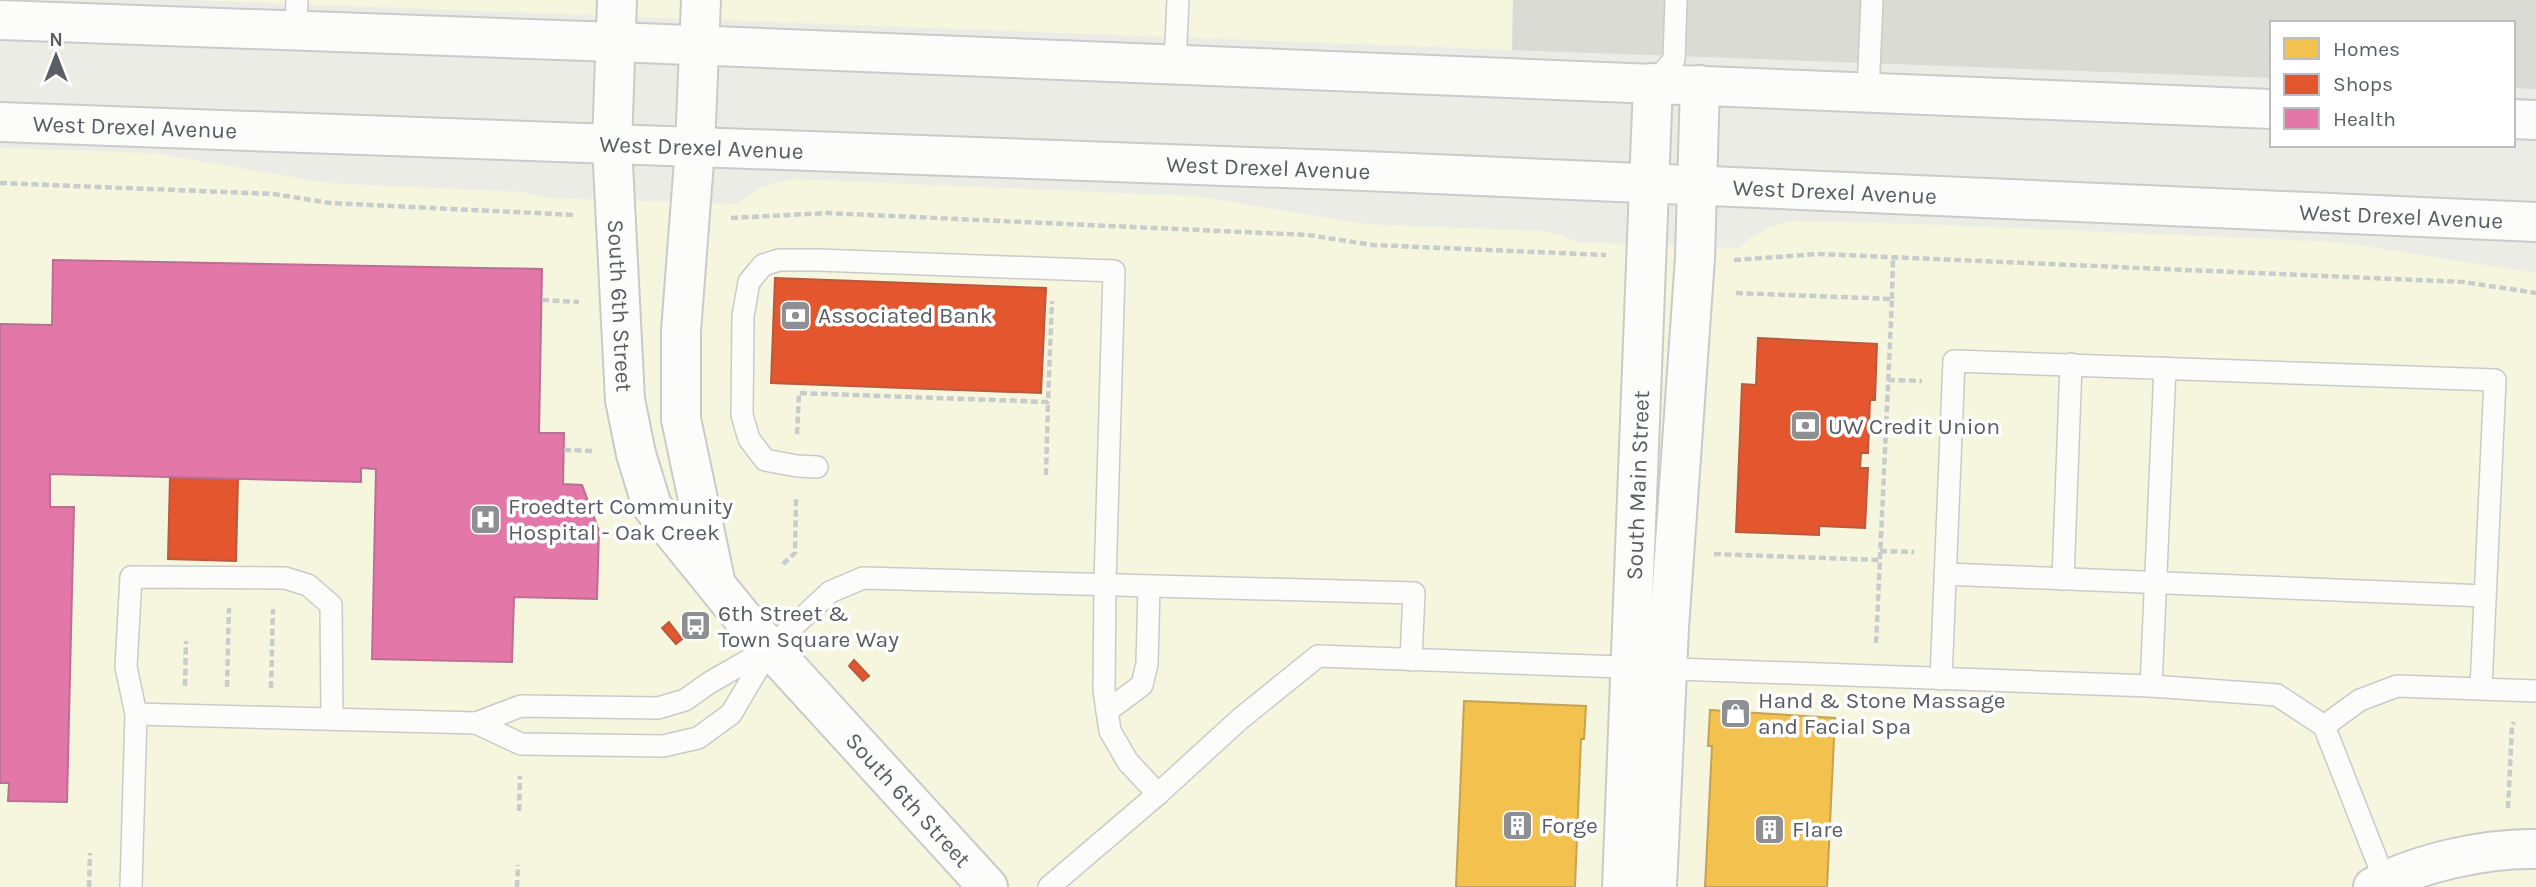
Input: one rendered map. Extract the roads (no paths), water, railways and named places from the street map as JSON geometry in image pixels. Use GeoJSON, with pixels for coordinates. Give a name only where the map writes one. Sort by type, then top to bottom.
{"type":"FeatureCollection","features":[{"type":"Feature","properties":{"kind":"street","name":"South 6th Street"},"geometry":{"type":"LineString","coordinates":[[617,0],[612,145],[625,400],[636,454],[652,506],[770,648],[988,887]]}},
{"type":"Feature","properties":{"kind":"street","name":"South 6th Street"},"geometry":{"type":"LineString","coordinates":[[701,0],[695,148],[681,331],[681,419],[717,585]]}},
{"type":"Feature","properties":{"kind":"street"},"geometry":{"type":"LineString","coordinates":[[0,20],[297,16],[615,42],[1175,64],[1676,76],[1868,93],[2270,109]]}},
{"type":"Feature","properties":{"kind":"street","name":"South Main Street"},"geometry":{"type":"LineString","coordinates":[[1657,887],[1649,669],[1648,185],[1676,76]]}},
{"type":"Feature","properties":{"kind":"street","name":"South Main Street"},"geometry":{"type":"LineString","coordinates":[[1622,887],[1695,258],[1697,187],[1676,76]]}},
{"type":"Feature","properties":{"kind":"street"},"geometry":{"type":"LineString","coordinates":[[2515,119],[2536,120]]}},
{"type":"Feature","properties":{"kind":"street","name":"West Drexel Avenue"},"geometry":{"type":"LineString","coordinates":[[0,122],[1365,172],[2536,222]]}},
{"type":"Feature","properties":{"kind":"street"},"geometry":{"type":"LineString","coordinates":[[2379,884],[2449,859],[2536,849]]}},
{"type":"Feature","properties":{"kind":"lane"},"geometry":{"type":"LineString","coordinates":[[1175,64],[1178,0]]}},
{"type":"Feature","properties":{"kind":"lane"},"geometry":{"type":"LineString","coordinates":[[1676,0],[1676,76]]}},
{"type":"Feature","properties":{"kind":"lane"},"geometry":{"type":"LineString","coordinates":[[1868,93],[1872,0]]}},
{"type":"Feature","properties":{"kind":"lane"},"geometry":{"type":"LineString","coordinates":[[817,467],[765,460],[748,439],[743,415],[744,316],[748,282],[763,265],[779,260],[818,260],[1114,271],[1104,690],[1110,731],[1128,762],[1158,794]]}},
{"type":"Feature","properties":{"kind":"lane"},"geometry":{"type":"LineString","coordinates":[[1941,679],[1954,361],[2495,380],[2481,688]]}},
{"type":"Feature","properties":{"kind":"lane"},"geometry":{"type":"LineString","coordinates":[[2063,579],[2071,365]]}},
{"type":"Feature","properties":{"kind":"lane"},"geometry":{"type":"LineString","coordinates":[[2151,686],[2165,368]]}},
{"type":"Feature","properties":{"kind":"lane"},"geometry":{"type":"LineString","coordinates":[[1945,574],[2485,596]]}},
{"type":"Feature","properties":{"kind":"lane"},"geometry":{"type":"LineString","coordinates":[[131,887],[136,714],[126,667],[131,577],[285,578],[308,585],[331,605],[332,719]]}},
{"type":"Feature","properties":{"kind":"lane"},"geometry":{"type":"LineString","coordinates":[[136,714],[476,723],[521,706],[658,708],[685,700],[770,648],[830,592],[863,578],[1414,593],[1411,660]]}},
{"type":"Feature","properties":{"kind":"lane"},"geometry":{"type":"LineString","coordinates":[[1107,711],[1142,685],[1147,664],[1149,586]]}},
{"type":"Feature","properties":{"kind":"lane"},"geometry":{"type":"LineString","coordinates":[[476,723],[521,744],[663,746],[698,738],[731,714],[770,648]]}},
{"type":"Feature","properties":{"kind":"lane"},"geometry":{"type":"LineString","coordinates":[[1049,887],[1158,794],[1240,719],[1318,656],[2151,686],[2277,695],[2324,726],[2379,884]]}},
{"type":"Feature","properties":{"kind":"lane"},"geometry":{"type":"LineString","coordinates":[[2324,726],[2360,700],[2397,686],[2533,691]]}},
{"type":"Feature","properties":{"kind":"place","name":"Associated Bank"},"geometry":{"type":"Point","coordinates":[795,315]}},
{"type":"Feature","properties":{"kind":"place","name":"UW Credit Union"},"geometry":{"type":"Point","coordinates":[1805,426]}},
{"type":"Feature","properties":{"kind":"place","name":"Froedtert Community Hospital - Oak Creek"},"geometry":{"type":"Point","coordinates":[485,519]}},
{"type":"Feature","properties":{"kind":"place","name":"6th Street & Town Square Way"},"geometry":{"type":"Point","coordinates":[695,626]}},
{"type":"Feature","properties":{"kind":"place","name":"Hand & Stone Massage and Facial Spa"},"geometry":{"type":"Point","coordinates":[1735,713]}},
{"type":"Feature","properties":{"kind":"place","name":"Forge"},"geometry":{"type":"Point","coordinates":[1518,825]}},
{"type":"Feature","properties":{"kind":"place","name":"Flare"},"geometry":{"type":"Point","coordinates":[1769,829]}}]}
